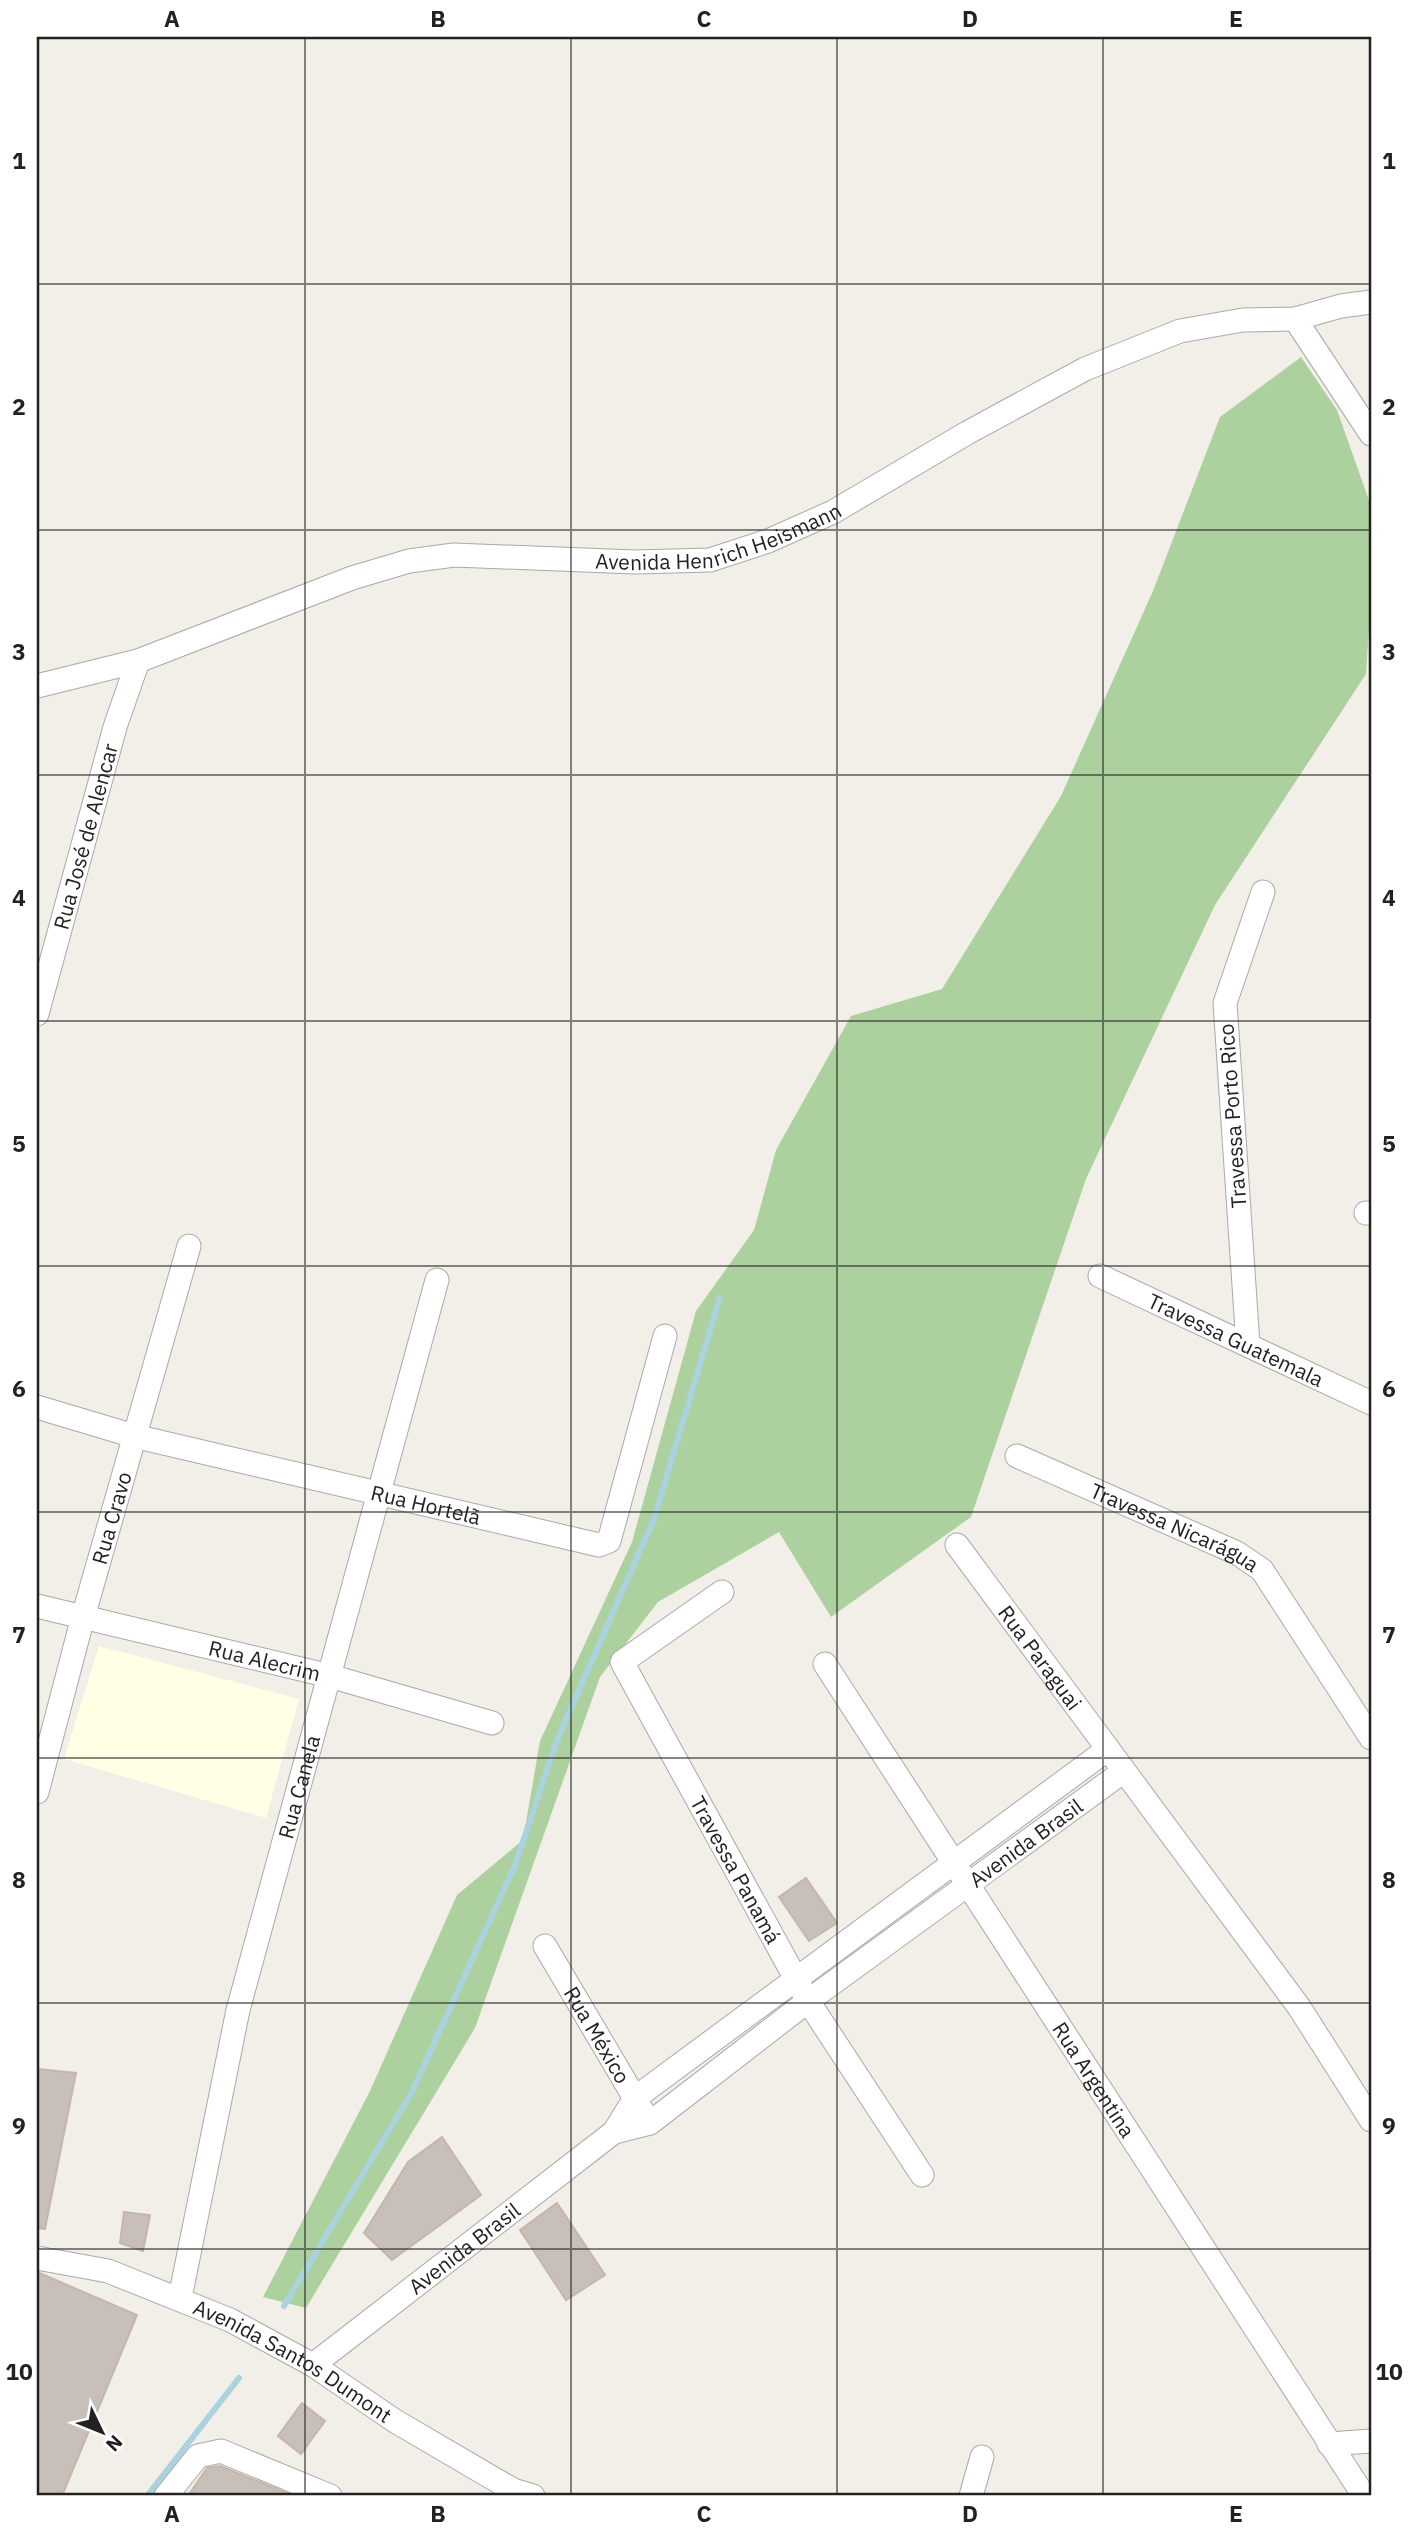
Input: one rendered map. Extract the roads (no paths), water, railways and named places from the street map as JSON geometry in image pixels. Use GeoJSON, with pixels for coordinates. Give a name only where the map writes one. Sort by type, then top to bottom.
{"type":"FeatureCollection","features":[{"type":"Feature","properties":{"kind":"street","name":"Avenida Henrich Heismann"},"geometry":{"type":"LineString","coordinates":[[37,686],[138,661],[352,578],[409,561],[454,555],[635,562],[710,560],[768,541],[833,512],[967,433],[1086,369],[1180,331],[1243,320],[1295,319],[1340,306],[1371,302]]}},
{"type":"Feature","properties":{"kind":"street"},"geometry":{"type":"LineString","coordinates":[[1295,319],[1371,434]]}},
{"type":"Feature","properties":{"kind":"street","name":"Rua José de Alencar"},"geometry":{"type":"LineString","coordinates":[[37,1014],[114,727],[138,661]]}},
{"type":"Feature","properties":{"kind":"street","name":"Travessa Porto Rico"},"geometry":{"type":"LineString","coordinates":[[1248,1345],[1225,1003],[1263,892]]}},
{"type":"Feature","properties":{"kind":"street","name":"Rua Cravo"},"geometry":{"type":"LineString","coordinates":[[37,1792],[83,1616],[189,1246]]}},
{"type":"Feature","properties":{"kind":"street","name":"Travessa Guatemala"},"geometry":{"type":"LineString","coordinates":[[1100,1276],[1371,1403]]}},
{"type":"Feature","properties":{"kind":"street","name":"Rua Canela"},"geometry":{"type":"LineString","coordinates":[[180,2298],[238,2010],[437,1280]]}},
{"type":"Feature","properties":{"kind":"street","name":"Rua Hortelã"},"geometry":{"type":"LineString","coordinates":[[37,1408],[134,1436],[599,1545],[609,1541],[665,1336]]}},
{"type":"Feature","properties":{"kind":"street","name":"Travessa Nicarágua"},"geometry":{"type":"LineString","coordinates":[[1017,1456],[1237,1553],[1262,1570],[1371,1738]]}},
{"type":"Feature","properties":{"kind":"street","name":"Rua Paraguai"},"geometry":{"type":"LineString","coordinates":[[957,1545],[1124,1770]]}},
{"type":"Feature","properties":{"kind":"street","name":"Travessa Panamá"},"geometry":{"type":"LineString","coordinates":[[722,1592],[622,1662],[802,1991],[922,2175]]}},
{"type":"Feature","properties":{"kind":"street","name":"Rua Alecrim"},"geometry":{"type":"LineString","coordinates":[[37,1606],[330,1676],[492,1723]]}},
{"type":"Feature","properties":{"kind":"street","name":"Rua Argentina"},"geometry":{"type":"LineString","coordinates":[[825,1664],[1364,2496]]}},
{"type":"Feature","properties":{"kind":"street","name":"Avenida Brasil"},"geometry":{"type":"LineString","coordinates":[[614,2132],[650,2123],[748,2047],[802,1991],[954,1865],[1108,1749]]}},
{"type":"Feature","properties":{"kind":"street"},"geometry":{"type":"LineString","coordinates":[[1124,1770],[1299,2007],[1371,2119]]}},
{"type":"Feature","properties":{"kind":"street","name":"Avenida Brasil"},"geometry":{"type":"LineString","coordinates":[[313,2365],[614,2132],[635,2098],[732,2028],[802,1991],[968,1886],[1124,1770]]}},
{"type":"Feature","properties":{"kind":"street","name":"Rua México"},"geometry":{"type":"LineString","coordinates":[[545,1946],[650,2123]]}},
{"type":"Feature","properties":{"kind":"street"},"geometry":{"type":"LineString","coordinates":[[732,2028],[748,2047]]}},
{"type":"Feature","properties":{"kind":"street"},"geometry":{"type":"LineString","coordinates":[[1348,2080],[1371,2090]]}},
{"type":"Feature","properties":{"kind":"street","name":"Avenida Santos Dumont"},"geometry":{"type":"LineString","coordinates":[[37,2258],[108,2271],[230,2320],[313,2365],[395,2421],[513,2490],[533,2496]]}},
{"type":"Feature","properties":{"kind":"street"},"geometry":{"type":"LineString","coordinates":[[1329,2444],[1371,2441]]}},
{"type":"Feature","properties":{"kind":"street"},"geometry":{"type":"LineString","coordinates":[[166,2496],[198,2456],[221,2451],[330,2496]]}},
{"type":"Feature","properties":{"kind":"street"},"geometry":{"type":"LineString","coordinates":[[971,2496],[982,2457]]}},
{"type":"Feature","properties":{"kind":"waterway"},"geometry":{"type":"LineString","coordinates":[[284,2306],[412,2092],[515,1865],[558,1738],[654,1519],[720,1297]]}},
{"type":"Feature","properties":{"kind":"waterway"},"geometry":{"type":"LineString","coordinates":[[147,2496],[239,2378]]}}]}
